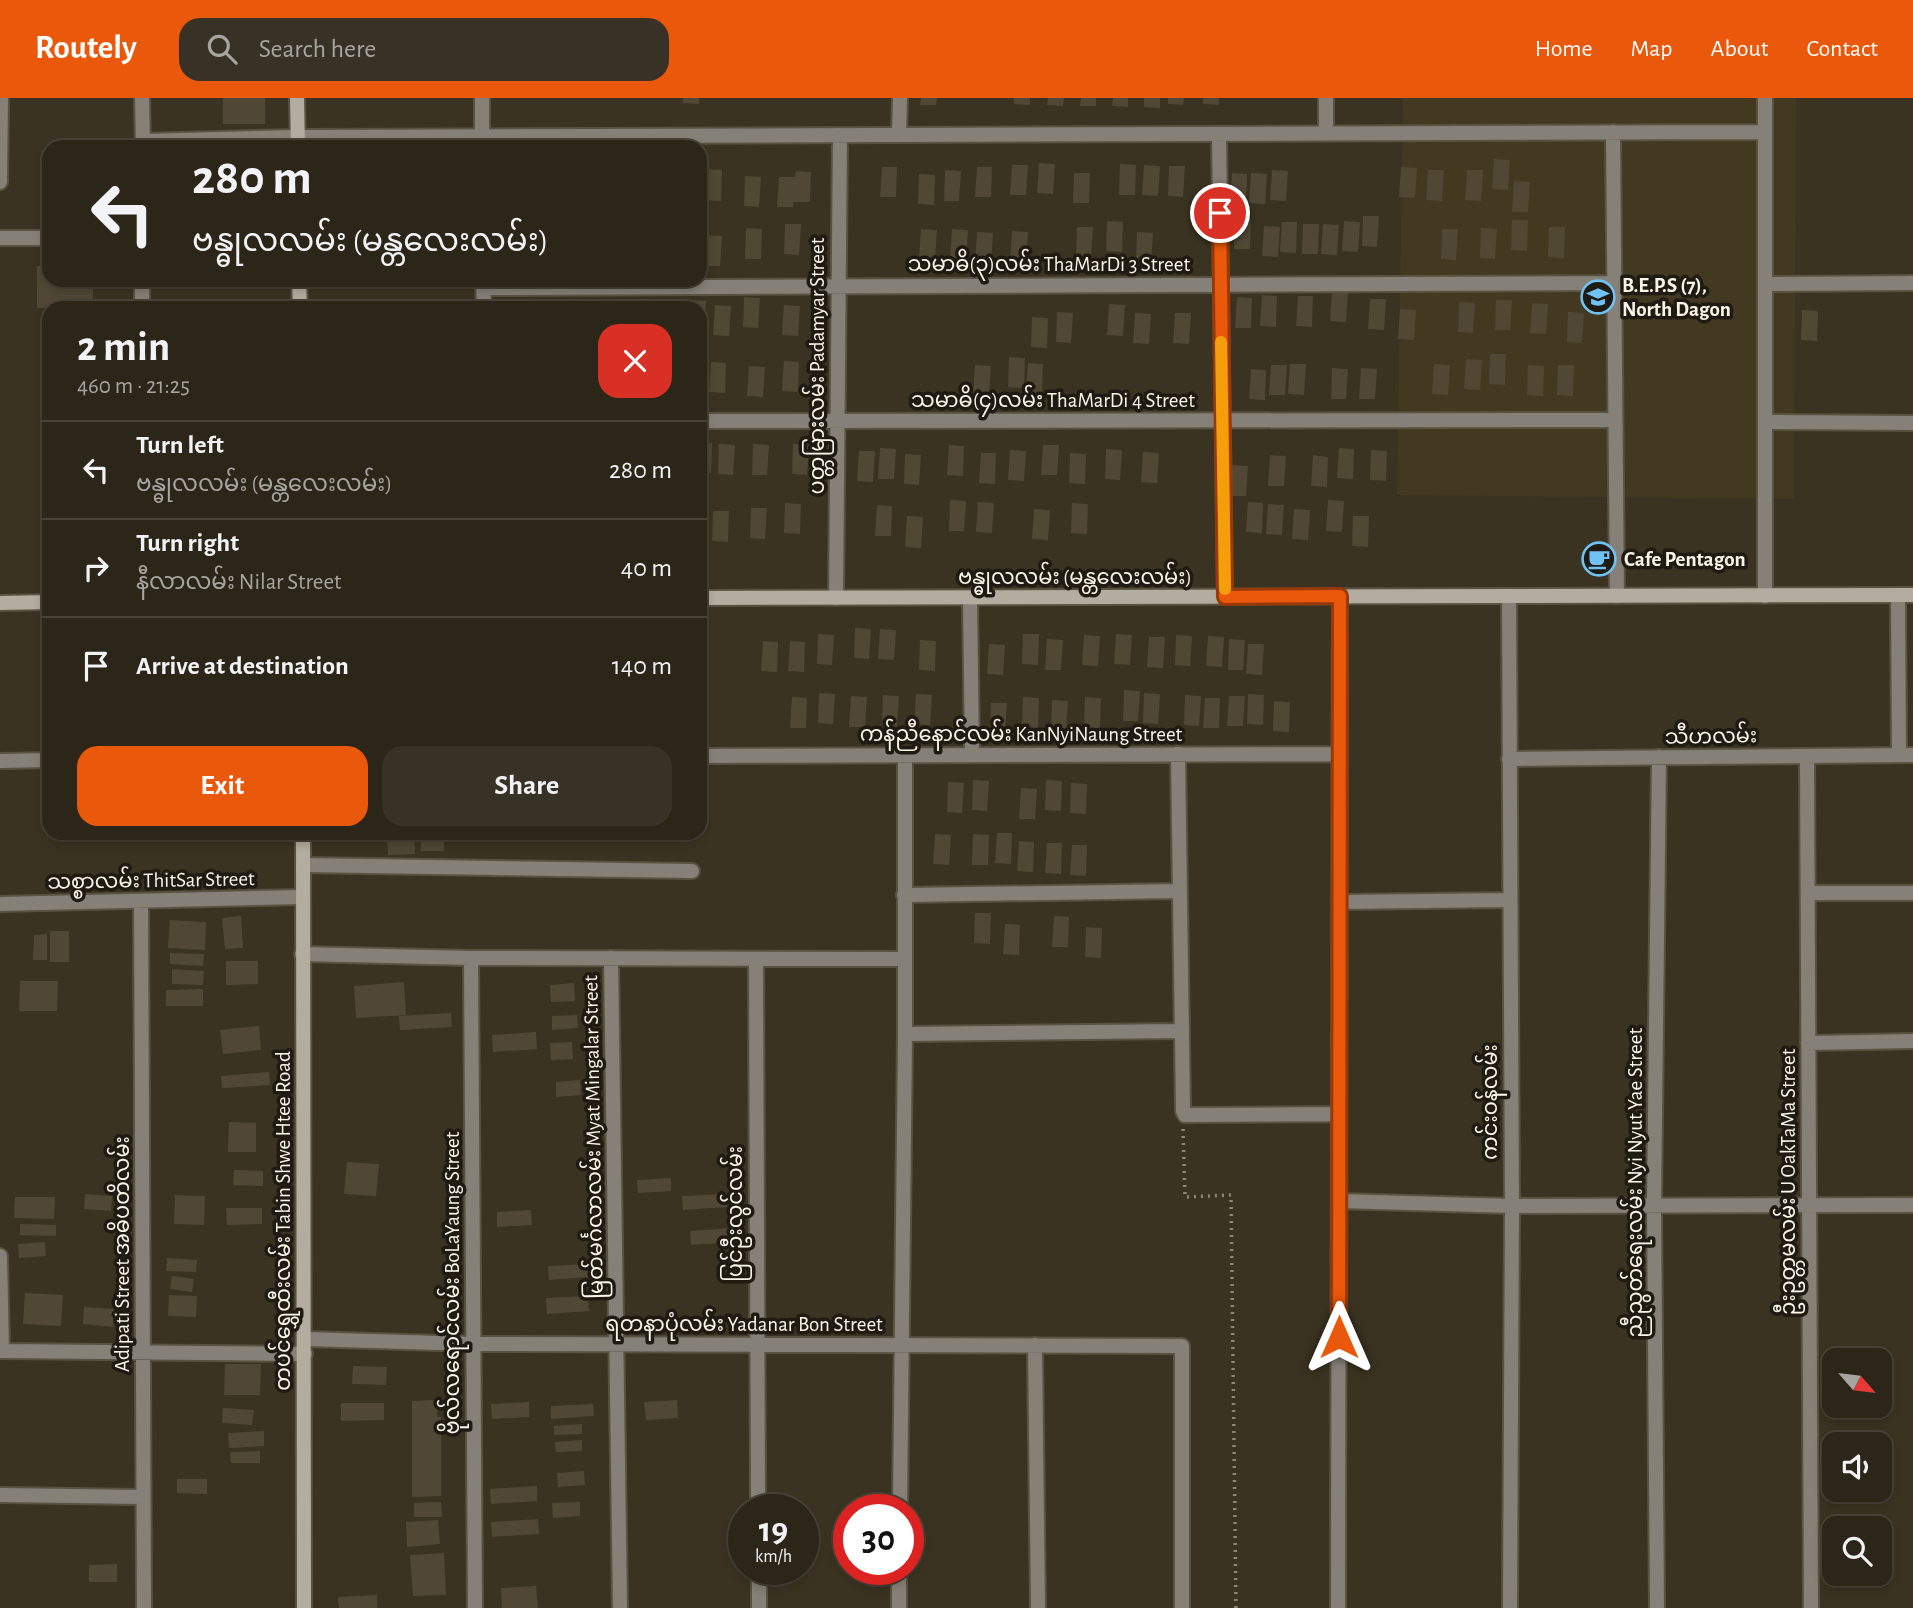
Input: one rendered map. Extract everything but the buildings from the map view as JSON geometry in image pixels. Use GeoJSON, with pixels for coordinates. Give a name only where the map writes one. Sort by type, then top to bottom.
{"type":"FeatureCollection","features":[{"type":"Feature","properties":{"kind":"street"},"geometry":{"type":"LineString","coordinates":[[0,182],[1,98]]}},
{"type":"Feature","properties":{"kind":"street"},"geometry":{"type":"LineString","coordinates":[[142,98],[143,140]]}},
{"type":"Feature","properties":{"kind":"street"},"geometry":{"type":"LineString","coordinates":[[297,98],[298,140]]}},
{"type":"Feature","properties":{"kind":"street"},"geometry":{"type":"LineString","coordinates":[[482,98],[482,140]]}},
{"type":"Feature","properties":{"kind":"street"},"geometry":{"type":"LineString","coordinates":[[899,135],[900,98]]}},
{"type":"Feature","properties":{"kind":"street"},"geometry":{"type":"LineString","coordinates":[[1326,98],[1326,133]]}},
{"type":"Feature","properties":{"kind":"street"},"geometry":{"type":"LineString","coordinates":[[1765,98],[1765,596]]}},
{"type":"Feature","properties":{"kind":"street"},"geometry":{"type":"LineString","coordinates":[[1613,132],[1617,596]]}},
{"type":"Feature","properties":{"kind":"street"},"geometry":{"type":"LineString","coordinates":[[584,140],[839,135],[1765,132]]}},
{"type":"Feature","properties":{"kind":"street"},"geometry":{"type":"LineString","coordinates":[[1219,134],[1225,597]]}},
{"type":"Feature","properties":{"kind":"street","name":"ပတ္တမြားလမ်း Padamyar Street"},"geometry":{"type":"LineString","coordinates":[[836,598],[839,135]]}},
{"type":"Feature","properties":{"kind":"street"},"geometry":{"type":"LineString","coordinates":[[0,238],[42,238]]}},
{"type":"Feature","properties":{"kind":"street","name":"သမာဓိ(၃)လမ်း ThaMarDi 3 Street"},"geometry":{"type":"LineString","coordinates":[[707,285],[1615,283]]}},
{"type":"Feature","properties":{"kind":"street"},"geometry":{"type":"LineString","coordinates":[[1766,284],[1913,283]]}},
{"type":"Feature","properties":{"kind":"street","name":"သမာဓိ(၄)လမ်း ThaMarDi 4 Street"},"geometry":{"type":"LineString","coordinates":[[707,421],[1615,420]]}},
{"type":"Feature","properties":{"kind":"street"},"geometry":{"type":"LineString","coordinates":[[1766,422],[1913,423]]}},
{"type":"Feature","properties":{"kind":"street"},"geometry":{"type":"LineString","coordinates":[[1898,595],[1906,755]]}},
{"type":"Feature","properties":{"kind":"street","name":"ဗန္ဓုလလမ်း (မန္တလေးလမ်း)"},"geometry":{"type":"LineString","coordinates":[[707,598],[1913,595]]}},
{"type":"Feature","properties":{"kind":"street"},"geometry":{"type":"LineString","coordinates":[[1338,1608],[1340,596]]}},
{"type":"Feature","properties":{"kind":"street","name":"ကင်းဝန်လမ်း"},"geometry":{"type":"LineString","coordinates":[[1509,596],[1510,1608]]}},
{"type":"Feature","properties":{"kind":"street"},"geometry":{"type":"LineString","coordinates":[[970,598],[972,755]]}},
{"type":"Feature","properties":{"kind":"street"},"geometry":{"type":"LineString","coordinates":[[0,603],[42,602]]}},
{"type":"Feature","properties":{"kind":"street"},"geometry":{"type":"LineString","coordinates":[[1178,754],[1183,1111],[1185,1115],[1339,1114]]}},
{"type":"Feature","properties":{"kind":"street","name":"ကန်ညီနောင်လမ်း KanNyiNaung Street"},"geometry":{"type":"LineString","coordinates":[[707,756],[1340,754]]}},
{"type":"Feature","properties":{"kind":"street"},"geometry":{"type":"LineString","coordinates":[[900,1494],[905,755]]}},
{"type":"Feature","properties":{"kind":"street","name":"သီဟလမ်း"},"geometry":{"type":"LineString","coordinates":[[1509,759],[1906,755]]}},
{"type":"Feature","properties":{"kind":"street","name":"ဦးဥတ္တမလမ်း U OakTaMa Street"},"geometry":{"type":"LineString","coordinates":[[1807,756],[1811,1608]]}},
{"type":"Feature","properties":{"kind":"street","name":"ညီညွတ်ရေးလမ်း Nyi Nyut Yae Street"},"geometry":{"type":"LineString","coordinates":[[1657,1608],[1654,1206],[1659,757]]}},
{"type":"Feature","properties":{"kind":"street"},"geometry":{"type":"LineString","coordinates":[[0,761],[42,760]]}},
{"type":"Feature","properties":{"kind":"street","name":"တပင်ရွှေထီးလမ်း Tabin Shwe Htee Road"},"geometry":{"type":"LineString","coordinates":[[303,840],[304,1608]]}},
{"type":"Feature","properties":{"kind":"street"},"geometry":{"type":"LineString","coordinates":[[303,865],[692,871]]}},
{"type":"Feature","properties":{"kind":"street"},"geometry":{"type":"LineString","coordinates":[[904,895],[1180,891]]}},
{"type":"Feature","properties":{"kind":"street"},"geometry":{"type":"LineString","coordinates":[[1808,893],[1913,893]]}},
{"type":"Feature","properties":{"kind":"street","name":"သစ္စာလမ်း ThitSar Street"},"geometry":{"type":"LineString","coordinates":[[0,904],[302,897]]}},
{"type":"Feature","properties":{"kind":"street"},"geometry":{"type":"LineString","coordinates":[[1339,902],[1510,900]]}},
{"type":"Feature","properties":{"kind":"street","name":"Adipati Street အဓိပတိလမ်း"},"geometry":{"type":"LineString","coordinates":[[141,901],[144,1608]]}},
{"type":"Feature","properties":{"kind":"street"},"geometry":{"type":"LineString","coordinates":[[302,954],[471,958],[904,959]]}},
{"type":"Feature","properties":{"kind":"street","name":"ဗိုလ်လရောင်လမ်း BoLaYaung Street"},"geometry":{"type":"LineString","coordinates":[[471,958],[475,1608]]}},
{"type":"Feature","properties":{"kind":"street","name":"မြတ်မင်္ဂလာလမ်း Myat Mingalar Street"},"geometry":{"type":"LineString","coordinates":[[611,958],[620,1608]]}},
{"type":"Feature","properties":{"kind":"street","name":"ပြင်ဦးလွင်လမ်း"},"geometry":{"type":"LineString","coordinates":[[756,959],[758,1494]]}},
{"type":"Feature","properties":{"kind":"street"},"geometry":{"type":"LineString","coordinates":[[905,1034],[1182,1031]]}},
{"type":"Feature","properties":{"kind":"street"},"geometry":{"type":"LineString","coordinates":[[1808,1043],[1913,1041]]}},
{"type":"Feature","properties":{"kind":"street"},"geometry":{"type":"LineString","coordinates":[[1339,1201],[1511,1206],[1913,1205]]}},
{"type":"Feature","properties":{"kind":"street"},"geometry":{"type":"LineString","coordinates":[[0,1256],[1,1351]]}},
{"type":"Feature","properties":{"kind":"street","name":"ရတနာပုံလမ်း Yadanar Bon Street"},"geometry":{"type":"LineString","coordinates":[[1,1351],[143,1353],[473,1344],[1182,1346],[1182,1608]]}},
{"type":"Feature","properties":{"kind":"street"},"geometry":{"type":"LineString","coordinates":[[1035,1345],[1038,1608]]}},
{"type":"Feature","properties":{"kind":"street"},"geometry":{"type":"LineString","coordinates":[[0,1495],[143,1497]]}},
{"type":"Feature","properties":{"kind":"street"},"geometry":{"type":"LineString","coordinates":[[759,1585],[760,1608]]}},
{"type":"Feature","properties":{"kind":"street"},"geometry":{"type":"LineString","coordinates":[[899,1585],[899,1608]]}},
{"type":"Feature","properties":{"kind":"path"},"geometry":{"type":"LineString","coordinates":[[1183,1111],[1185,1197],[1231,1195],[1236,1608]]}},
{"type":"Feature","properties":{"kind":"shaded area","name":"B.E.P.S (7), North Dagon"},"geometry":{"type":"Polygon","coordinates":[[[1403,98],[1796,98],[1794,499],[1397,495],[1403,98]]]}},
{"type":"Feature","properties":{"kind":"slow traffic"},"geometry":{"type":"LineString","coordinates":[[1221,342],[1225,589]]}},
{"type":"Feature","properties":{"kind":"place","name":"B.E.P.S (7), North Dagon"},"geometry":{"type":"Point","coordinates":[1598,297]}},
{"type":"Feature","properties":{"kind":"place","name":"Cafe Pentagon"},"geometry":{"type":"Point","coordinates":[1599,559]}},
{"type":"Feature","properties":{"kind":"route"},"geometry":{"type":"LineString","coordinates":[[1220,213],[1225,597],[1340,596],[1339,1337]]}}]}
